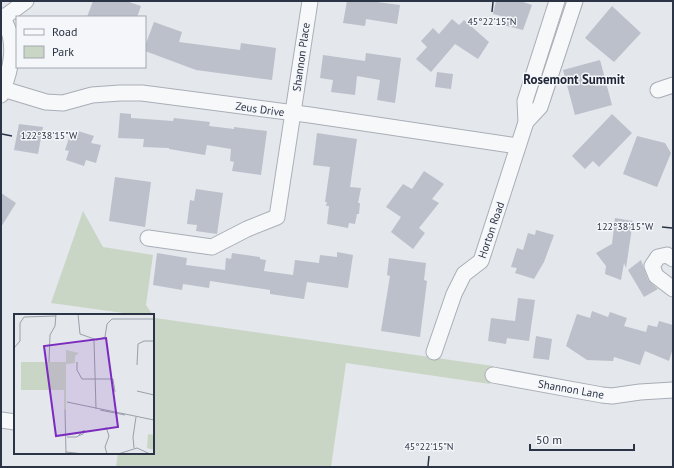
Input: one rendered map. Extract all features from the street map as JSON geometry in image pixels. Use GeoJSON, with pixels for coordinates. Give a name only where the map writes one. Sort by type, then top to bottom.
{"type":"FeatureCollection","features":[{"type":"Feature","properties":{"kind":"street"},"geometry":{"type":"LineString","coordinates":[[2,92],[10,68],[12,53],[10,34],[2,17],[26,1]]}},
{"type":"Feature","properties":{"kind":"street","name":"Shannon Place"},"geometry":{"type":"LineString","coordinates":[[148,238],[212,247],[246,229],[277,217],[310,1]]}},
{"type":"Feature","properties":{"kind":"street","name":"Horton Road"},"geometry":{"type":"LineString","coordinates":[[434,352],[454,294],[464,274],[481,261],[526,122],[525,101],[557,1]]}},
{"type":"Feature","properties":{"kind":"street","name":"Horton Road"},"geometry":{"type":"LineString","coordinates":[[526,122],[540,107],[575,1]]}},
{"type":"Feature","properties":{"kind":"street"},"geometry":{"type":"LineString","coordinates":[[658,90],[673,85]]}},
{"type":"Feature","properties":{"kind":"street","name":"Zeus Drive"},"geometry":{"type":"LineString","coordinates":[[2,92],[46,102],[63,103],[92,95],[120,92],[142,93],[293,113],[518,146]]}},
{"type":"Feature","properties":{"kind":"street"},"geometry":{"type":"LineString","coordinates":[[673,259],[667,255],[658,257],[652,266],[656,276],[673,289]]}},
{"type":"Feature","properties":{"kind":"street","name":"Shannon Lane"},"geometry":{"type":"LineString","coordinates":[[493,375],[612,396],[646,391],[673,390]]}},
{"type":"Feature","properties":{"kind":"street"},"geometry":{"type":"LineString","coordinates":[[1,420],[14,422]]}},
{"type":"Feature","properties":{"kind":"green space"},"geometry":{"type":"Polygon","coordinates":[[[83,211],[103,247],[153,255],[146,305],[152,314],[131,314],[51,303],[83,211]]]}},
{"type":"Feature","properties":{"kind":"green space"},"geometry":{"type":"Polygon","coordinates":[[[154,316],[155,318],[493,366],[490,384],[346,363],[331,467],[116,467],[118,454],[154,454],[154,316]]]}},
{"type":"Feature","properties":{"kind":"building"},"geometry":{"type":"Polygon","coordinates":[[[93,1],[126,1],[141,6],[137,16],[87,16],[93,1]]]}},
{"type":"Feature","properties":{"kind":"building"},"geometry":{"type":"Polygon","coordinates":[[[347,1],[369,1],[400,5],[397,24],[366,19],[365,26],[343,23],[347,1]]]}},
{"type":"Feature","properties":{"kind":"building"},"geometry":{"type":"Polygon","coordinates":[[[496,1],[520,1],[532,5],[523,30],[503,25],[505,17],[493,14],[496,1]]]}},
{"type":"Feature","properties":{"kind":"building"},"geometry":{"type":"Polygon","coordinates":[[[612,6],[641,33],[614,62],[585,38],[612,6]]]}},
{"type":"Feature","properties":{"kind":"building"},"geometry":{"type":"Polygon","coordinates":[[[452,19],[459,25],[464,20],[489,42],[478,59],[455,44],[431,72],[416,59],[427,47],[421,41],[433,28],[439,34],[452,19]]]}},
{"type":"Feature","properties":{"kind":"building"},"geometry":{"type":"Polygon","coordinates":[[[154,22],[182,32],[179,42],[240,50],[241,43],[276,48],[272,80],[196,70],[146,51],[146,43],[154,22]]]}},
{"type":"Feature","properties":{"kind":"building"},"geometry":{"type":"Polygon","coordinates":[[[366,53],[401,58],[395,103],[377,100],[380,80],[357,76],[355,95],[331,92],[333,80],[320,78],[323,55],[365,61],[366,53]]]}},
{"type":"Feature","properties":{"kind":"building"},"geometry":{"type":"Polygon","coordinates":[[[600,60],[612,105],[575,115],[563,70],[600,60]]]}},
{"type":"Feature","properties":{"kind":"building"},"geometry":{"type":"Polygon","coordinates":[[[437,72],[453,74],[451,89],[435,87],[437,72]]]}},
{"type":"Feature","properties":{"kind":"building"},"geometry":{"type":"Polygon","coordinates":[[[120,113],[131,114],[131,118],[173,121],[174,118],[210,122],[209,126],[267,131],[261,175],[232,171],[234,162],[230,161],[231,149],[207,145],[205,155],[169,148],[143,147],[144,139],[118,138],[120,113]]]}},
{"type":"Feature","properties":{"kind":"building"},"geometry":{"type":"Polygon","coordinates":[[[612,114],[632,133],[599,167],[593,161],[585,169],[572,156],[612,114]]]}},
{"type":"Feature","properties":{"kind":"building"},"geometry":{"type":"Polygon","coordinates":[[[19,124],[43,127],[38,154],[14,150],[19,124]]]}},
{"type":"Feature","properties":{"kind":"building"},"geometry":{"type":"Polygon","coordinates":[[[78,131],[94,136],[91,143],[101,145],[96,163],[86,160],[84,166],[66,160],[69,151],[65,150],[69,138],[75,140],[78,131]]]}},
{"type":"Feature","properties":{"kind":"building"},"geometry":{"type":"Polygon","coordinates":[[[317,133],[357,139],[350,187],[361,188],[358,203],[360,203],[359,214],[357,214],[355,224],[349,223],[348,228],[327,224],[329,206],[326,206],[327,202],[325,202],[330,167],[313,165],[317,133]]]}},
{"type":"Feature","properties":{"kind":"building"},"geometry":{"type":"Polygon","coordinates":[[[637,136],[665,143],[671,153],[657,187],[623,174],[637,136]]]}},
{"type":"Feature","properties":{"kind":"building"},"geometry":{"type":"Polygon","coordinates":[[[424,171],[444,184],[432,199],[439,203],[419,228],[425,233],[413,249],[391,232],[401,217],[386,207],[403,184],[412,189],[424,171]]]}},
{"type":"Feature","properties":{"kind":"building"},"geometry":{"type":"Polygon","coordinates":[[[115,177],[151,182],[145,227],[109,221],[115,177]]]}},
{"type":"Feature","properties":{"kind":"building"},"geometry":{"type":"Polygon","coordinates":[[[196,189],[223,193],[217,234],[196,231],[197,225],[187,224],[190,200],[194,201],[196,189]]]}},
{"type":"Feature","properties":{"kind":"building"},"geometry":{"type":"Polygon","coordinates":[[[1,193],[16,203],[1,227],[1,193]]]}},
{"type":"Feature","properties":{"kind":"building"},"geometry":{"type":"Polygon","coordinates":[[[615,218],[633,221],[626,268],[624,263],[621,280],[605,274],[606,266],[596,253],[612,244],[615,218]]]}},
{"type":"Feature","properties":{"kind":"building"},"geometry":{"type":"Polygon","coordinates":[[[536,230],[554,235],[544,262],[534,279],[515,273],[517,268],[511,267],[517,248],[523,250],[528,233],[535,235],[536,230]]]}},
{"type":"Feature","properties":{"kind":"building"},"geometry":{"type":"Polygon","coordinates":[[[337,252],[353,255],[348,288],[307,282],[304,299],[270,294],[270,290],[210,281],[209,288],[183,284],[182,290],[153,285],[157,253],[187,258],[186,265],[225,270],[226,258],[231,259],[232,253],[260,257],[260,259],[266,260],[264,271],[293,275],[295,260],[319,263],[320,255],[337,257],[337,252]]]}},
{"type":"Feature","properties":{"kind":"building"},"geometry":{"type":"Polygon","coordinates":[[[389,258],[426,263],[424,280],[427,281],[420,337],[381,331],[390,276],[387,275],[389,258]]]}},
{"type":"Feature","properties":{"kind":"building"},"geometry":{"type":"Polygon","coordinates":[[[641,260],[648,280],[658,289],[644,297],[628,270],[641,260]]]}},
{"type":"Feature","properties":{"kind":"building"},"geometry":{"type":"Polygon","coordinates":[[[518,298],[535,300],[529,341],[507,338],[506,344],[488,341],[491,318],[515,321],[518,298]]]}},
{"type":"Feature","properties":{"kind":"building"},"geometry":{"type":"Polygon","coordinates":[[[592,311],[608,317],[610,312],[627,318],[624,326],[646,332],[648,325],[657,327],[659,321],[673,325],[673,348],[669,361],[645,351],[640,365],[614,357],[613,361],[587,360],[566,346],[577,314],[590,318],[592,311]]]}},
{"type":"Feature","properties":{"kind":"building"},"geometry":{"type":"Polygon","coordinates":[[[536,336],[552,339],[549,360],[533,358],[536,336]]]}},
{"type":"Feature","properties":{"kind":"district","name":"Rosemont Summit"},"geometry":{"type":"Point","coordinates":[574,79]}}]}
